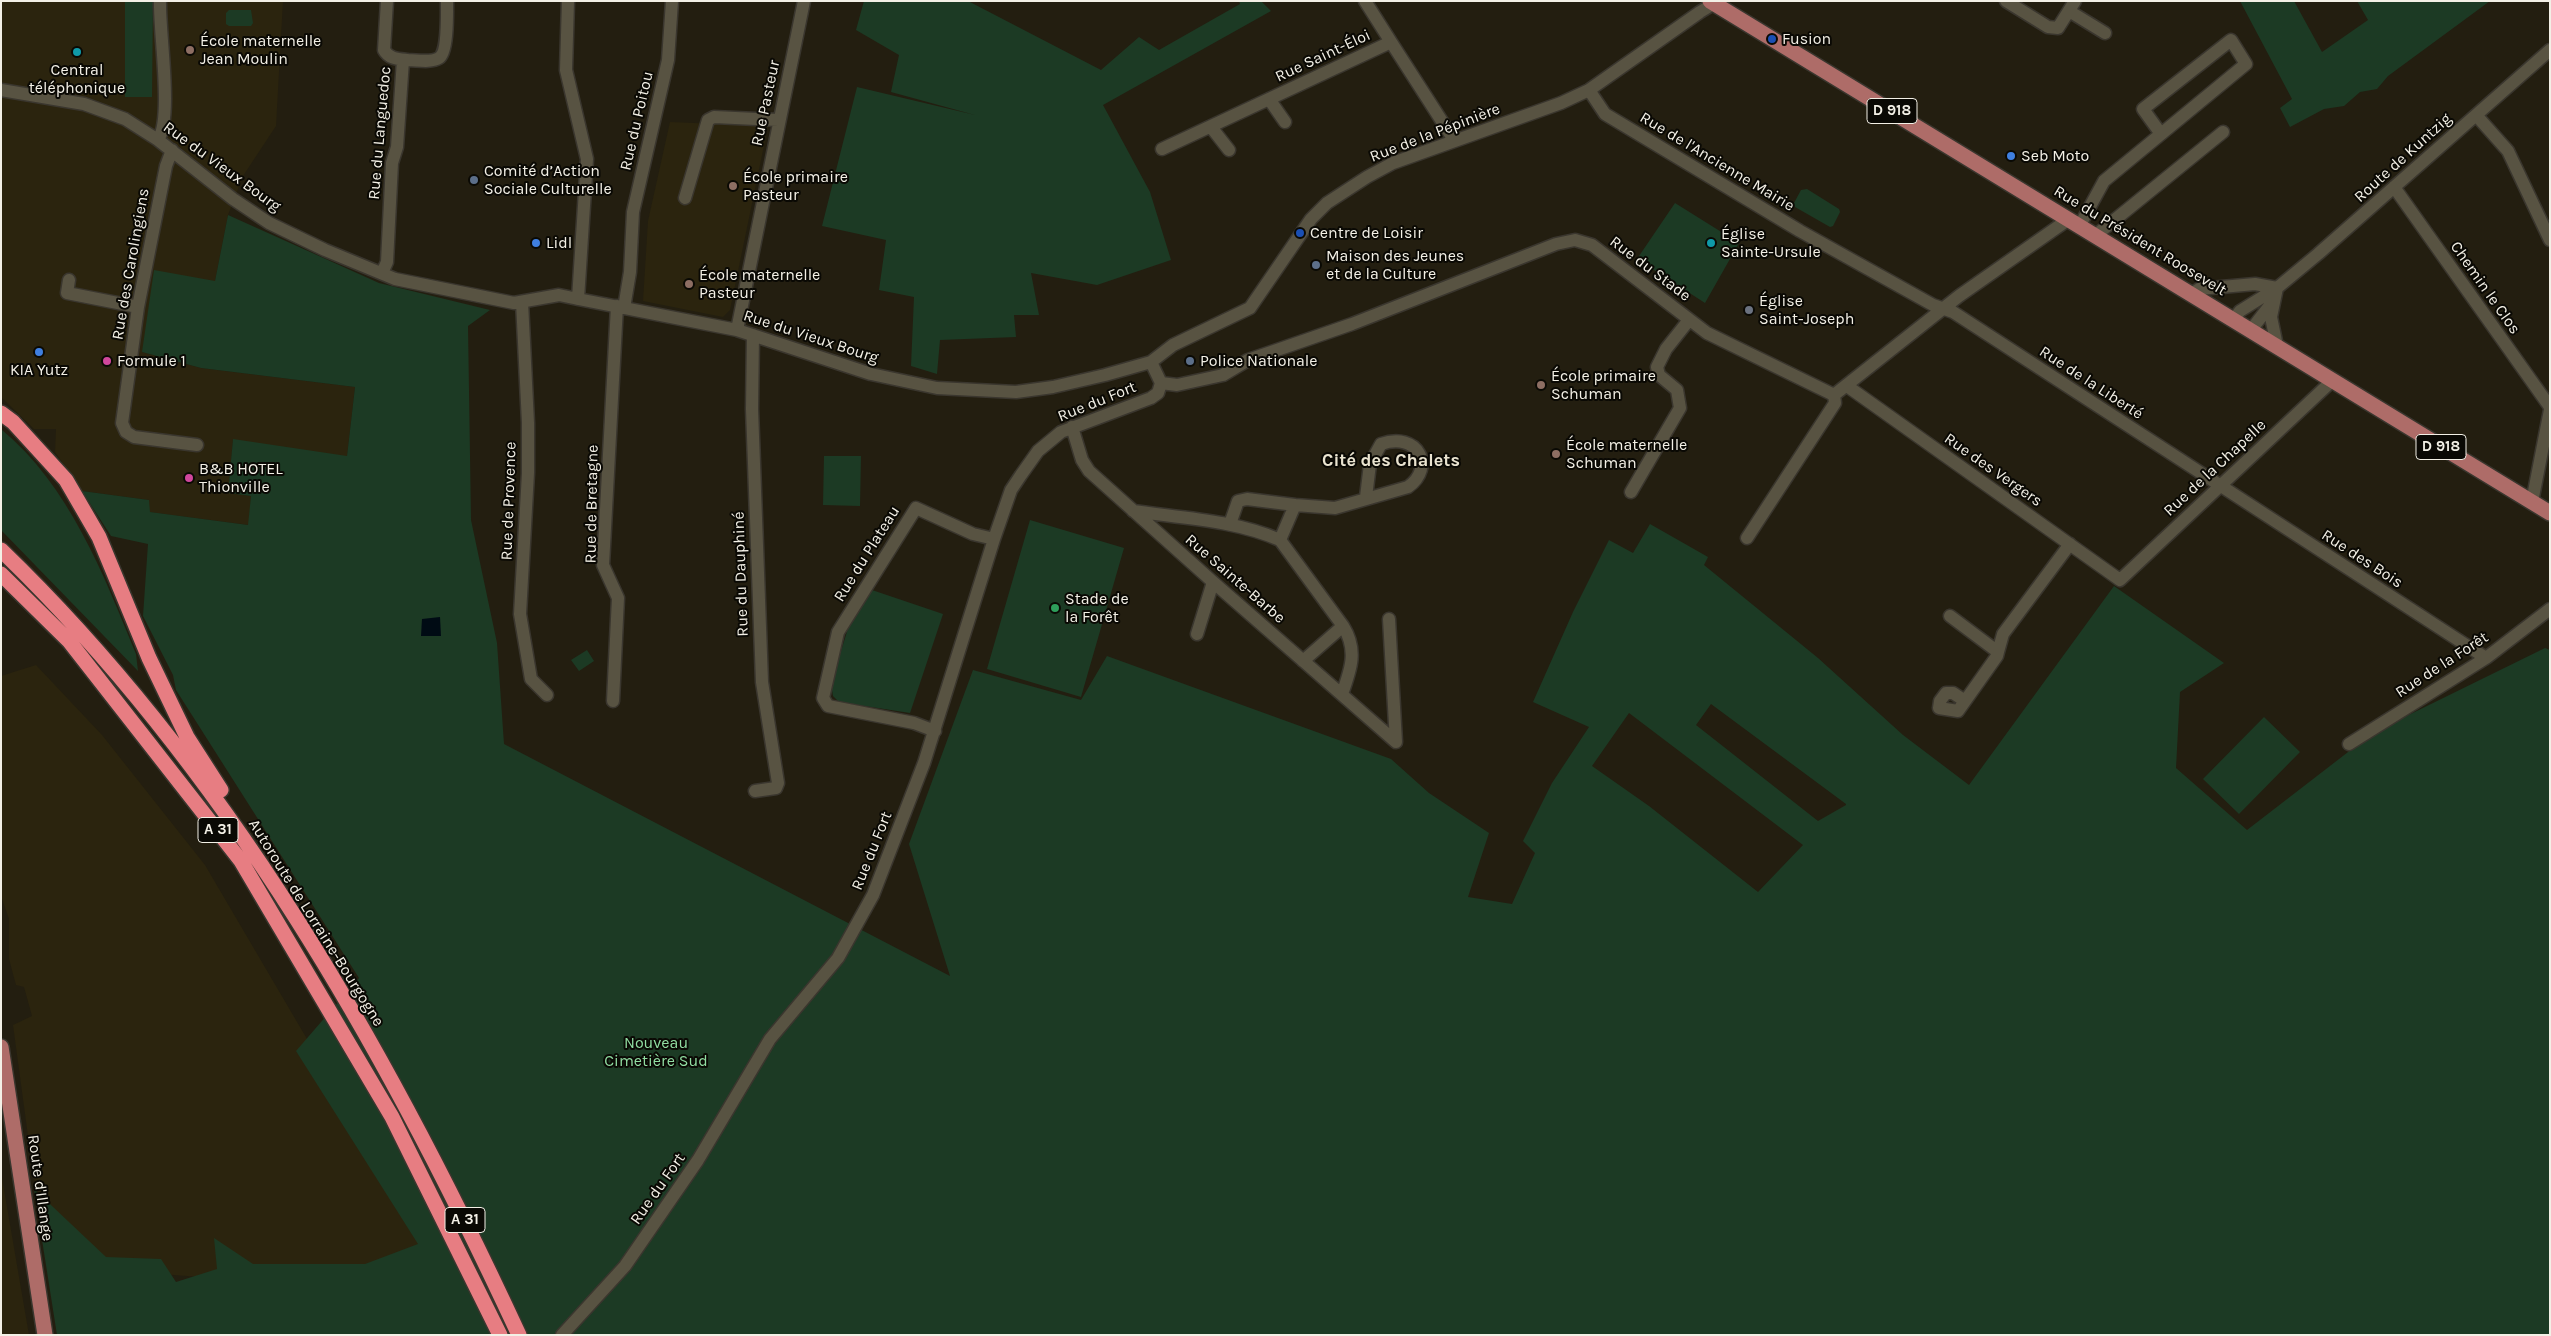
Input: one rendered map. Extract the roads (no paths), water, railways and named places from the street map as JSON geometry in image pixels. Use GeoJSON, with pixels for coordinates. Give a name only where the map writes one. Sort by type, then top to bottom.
{"type":"FeatureCollection","features":[{"type":"Feature","properties":{"kind":"highway"},"geometry":{"type":"LineString","coordinates":[[1,413],[13,422],[66,480],[99,536],[149,658],[188,737],[227,801],[235,826]]}},
{"type":"Feature","properties":{"kind":"highway","name":"Autoroute de Lorraine-Bourgogne"},"geometry":{"type":"LineString","coordinates":[[1,550],[110,665],[177,748],[235,826],[288,906],[359,1023],[433,1157],[519,1335]]}},
{"type":"Feature","properties":{"kind":"highway","name":"Autoroute de Lorraine-Bourgogne"},"geometry":{"type":"LineString","coordinates":[[1,574],[69,641],[241,861],[392,1117],[500,1335]]}},
{"type":"Feature","properties":{"kind":"main road","name":"Rue du Président Roosevelt"},"geometry":{"type":"LineString","coordinates":[[1714,2],[2550,513]]}},
{"type":"Feature","properties":{"kind":"main road","name":"Route d'Illange"},"geometry":{"type":"LineString","coordinates":[[1,1047],[45,1335]]}},
{"type":"Feature","properties":{"kind":"street"},"geometry":{"type":"LineString","coordinates":[[158,140],[164,127],[164,64],[159,29],[160,1]]}},
{"type":"Feature","properties":{"kind":"street"},"geometry":{"type":"LineString","coordinates":[[387,1],[384,50],[392,58],[403,60]]}},
{"type":"Feature","properties":{"kind":"street","name":"Rue du Languedoc"},"geometry":{"type":"LineString","coordinates":[[382,273],[387,262],[392,163],[398,147],[403,60],[432,60],[442,55],[444,51],[447,1]]}},
{"type":"Feature","properties":{"kind":"street"},"geometry":{"type":"LineString","coordinates":[[568,1],[566,70],[587,158],[578,298]]}},
{"type":"Feature","properties":{"kind":"street","name":"Rue du Poitou"},"geometry":{"type":"LineString","coordinates":[[621,307],[630,272],[633,212],[668,60],[672,1]]}},
{"type":"Feature","properties":{"kind":"street","name":"Rue Pasteur"},"geometry":{"type":"LineString","coordinates":[[737,330],[778,120],[804,1]]}},
{"type":"Feature","properties":{"kind":"street","name":"Rue Saint-Éloi"},"geometry":{"type":"LineString","coordinates":[[1366,1],[1390,42],[1454,140]]}},
{"type":"Feature","properties":{"kind":"street"},"geometry":{"type":"LineString","coordinates":[[2006,1],[2048,28],[2058,28],[2072,6],[2105,33]]}},
{"type":"Feature","properties":{"kind":"street","name":"Rue de la Pépinière"},"geometry":{"type":"LineString","coordinates":[[1151,362],[1172,345],[1250,308],[1300,233],[1327,203],[1367,177],[1393,163],[1561,103],[1588,90],[1714,2]]}},
{"type":"Feature","properties":{"kind":"street"},"geometry":{"type":"LineString","coordinates":[[1748,538],[1835,403],[1834,395],[1944,308],[2074,222],[2104,181],[2246,64],[2231,40],[2143,110],[2161,134]]}},
{"type":"Feature","properties":{"kind":"street","name":"Rue Saint-Éloi"},"geometry":{"type":"LineString","coordinates":[[1162,149],[1390,42]]}},
{"type":"Feature","properties":{"kind":"street","name":"Route de Kuntzig"},"geometry":{"type":"LineString","coordinates":[[2234,319],[2240,311],[2277,288],[2394,188],[2550,50]]}},
{"type":"Feature","properties":{"kind":"street","name":"Rue du Vieux Bourg"},"geometry":{"type":"LineString","coordinates":[[1,90],[84,104],[125,119],[172,150],[233,199],[269,223],[325,250],[403,281],[514,303],[559,295],[578,298],[737,330],[871,374],[961,391],[1016,392],[1053,387],[1151,362]]}},
{"type":"Feature","properties":{"kind":"street","name":"Rue de l'Ancienne Mairie"},"geometry":{"type":"LineString","coordinates":[[1588,90],[1605,114],[1676,158],[1933,305],[1944,308]]}},
{"type":"Feature","properties":{"kind":"street","name":"Rue Saint-Éloi"},"geometry":{"type":"LineString","coordinates":[[1269,99],[1285,122]]}},
{"type":"Feature","properties":{"kind":"street"},"geometry":{"type":"LineString","coordinates":[[2476,115],[2508,152],[2550,240]]}},
{"type":"Feature","properties":{"kind":"street"},"geometry":{"type":"LineString","coordinates":[[685,198],[708,120],[714,116],[778,120]]}},
{"type":"Feature","properties":{"kind":"street"},"geometry":{"type":"LineString","coordinates":[[1211,127],[1229,150]]}},
{"type":"Feature","properties":{"kind":"street"},"geometry":{"type":"LineString","coordinates":[[2096,235],[2223,132]]}},
{"type":"Feature","properties":{"kind":"street","name":"Rue des Carolingiens"},"geometry":{"type":"LineString","coordinates":[[172,150],[166,166],[138,307],[122,423],[126,432],[134,437],[197,445]]}},
{"type":"Feature","properties":{"kind":"street","name":"Chemin le Clos"},"geometry":{"type":"LineString","coordinates":[[2394,188],[2550,409],[2532,502]]}},
{"type":"Feature","properties":{"kind":"street","name":"Rue du Stade"},"geometry":{"type":"LineString","coordinates":[[1162,383],[1177,385],[1223,375],[1248,360],[1352,324],[1556,244],[1575,240],[1592,245],[1708,333],[1834,395]]}},
{"type":"Feature","properties":{"kind":"street"},"geometry":{"type":"LineString","coordinates":[[69,280],[67,293],[138,307]]}},
{"type":"Feature","properties":{"kind":"street"},"geometry":{"type":"LineString","coordinates":[[2191,294],[2199,289],[2255,284],[2277,288],[2272,303],[2271,317],[2277,346]]}},
{"type":"Feature","properties":{"kind":"street","name":"Rue de Provence"},"geometry":{"type":"LineString","coordinates":[[522,302],[528,423],[528,473],[520,614],[531,679],[547,694]]}},
{"type":"Feature","properties":{"kind":"street"},"geometry":{"type":"LineString","coordinates":[[2251,330],[2272,303]]}},
{"type":"Feature","properties":{"kind":"street","name":"Rue de Bretagne"},"geometry":{"type":"LineString","coordinates":[[613,701],[618,598],[604,565],[621,307]]}},
{"type":"Feature","properties":{"kind":"street","name":"Rue de la Liberté"},"geometry":{"type":"LineString","coordinates":[[1944,308],[2220,486]]}},
{"type":"Feature","properties":{"kind":"street"},"geometry":{"type":"LineString","coordinates":[[1631,492],[1680,408],[1677,390],[1659,375],[1657,367],[1666,349],[1689,320]]}},
{"type":"Feature","properties":{"kind":"street","name":"Rue du Dauphiné"},"geometry":{"type":"LineString","coordinates":[[753,335],[752,409],[762,682],[778,783],[776,788],[755,791]]}},
{"type":"Feature","properties":{"kind":"street"},"geometry":{"type":"LineString","coordinates":[[1151,362],[1162,383]]}},
{"type":"Feature","properties":{"kind":"street","name":"Rue de la Chapelle"},"geometry":{"type":"LineString","coordinates":[[2120,580],[2333,380]]}},
{"type":"Feature","properties":{"kind":"street","name":"Rue du Fort"},"geometry":{"type":"LineString","coordinates":[[562,1335],[625,1266],[698,1160],[770,1039],[838,958],[872,895],[935,730],[994,539],[1012,490],[1029,463],[1049,440],[1072,427],[1151,398],[1158,393],[1162,383]]}},
{"type":"Feature","properties":{"kind":"street","name":"Rue des Vergers"},"geometry":{"type":"LineString","coordinates":[[1847,386],[2120,580]]}},
{"type":"Feature","properties":{"kind":"street","name":"Rue Sainte-Barbe"},"geometry":{"type":"LineString","coordinates":[[1072,427],[1082,460],[1089,471],[1396,742],[1389,619]]}},
{"type":"Feature","properties":{"kind":"street"},"geometry":{"type":"LineString","coordinates":[[1230,524],[1238,501],[1247,499],[1334,508],[1366,497],[1390,493],[1408,487],[1416,481],[1421,459],[1416,448],[1406,441],[1393,440],[1381,444],[1370,464],[1366,497]]}},
{"type":"Feature","properties":{"kind":"street","name":"Rue des Bois"},"geometry":{"type":"LineString","coordinates":[[2220,486],[2486,658]]}},
{"type":"Feature","properties":{"kind":"street"},"geometry":{"type":"LineString","coordinates":[[1280,540],[1295,505]]}},
{"type":"Feature","properties":{"kind":"street","name":"Rue du Plateau"},"geometry":{"type":"LineString","coordinates":[[935,730],[914,723],[828,706],[823,698],[838,632],[916,508],[973,534],[994,539]]}},
{"type":"Feature","properties":{"kind":"street"},"geometry":{"type":"LineString","coordinates":[[1133,511],[1230,524],[1249,528],[1280,540],[1349,635],[1353,652],[1352,669],[1342,694]]}},
{"type":"Feature","properties":{"kind":"street"},"geometry":{"type":"LineString","coordinates":[[1965,701],[1998,652],[2003,634],[2070,544]]}},
{"type":"Feature","properties":{"kind":"street"},"geometry":{"type":"LineString","coordinates":[[1197,634],[1213,582]]}},
{"type":"Feature","properties":{"kind":"street","name":"Rue de la Forêt"},"geometry":{"type":"LineString","coordinates":[[2349,744],[2486,658],[2550,610]]}},
{"type":"Feature","properties":{"kind":"street"},"geometry":{"type":"LineString","coordinates":[[1950,616],[1998,652]]}},
{"type":"Feature","properties":{"kind":"street"},"geometry":{"type":"LineString","coordinates":[[1303,661],[1343,626]]}},
{"type":"Feature","properties":{"kind":"place","name":"Fusion"},"geometry":{"type":"Point","coordinates":[1772,39]}},
{"type":"Feature","properties":{"kind":"place","name":"École maternelle Jean Moulin"},"geometry":{"type":"Point","coordinates":[190,50]}},
{"type":"Feature","properties":{"kind":"place","name":"Central téléphonique"},"geometry":{"type":"Point","coordinates":[77,52]}},
{"type":"Feature","properties":{"kind":"place","name":"Seb Moto"},"geometry":{"type":"Point","coordinates":[2011,156]}},
{"type":"Feature","properties":{"kind":"place","name":"Comité d’Action Sociale Culturelle"},"geometry":{"type":"Point","coordinates":[474,180]}},
{"type":"Feature","properties":{"kind":"place","name":"École primaire Pasteur"},"geometry":{"type":"Point","coordinates":[733,186]}},
{"type":"Feature","properties":{"kind":"place","name":"Centre de Loisir"},"geometry":{"type":"Point","coordinates":[1300,233]}},
{"type":"Feature","properties":{"kind":"place","name":"Lidl"},"geometry":{"type":"Point","coordinates":[536,243]}},
{"type":"Feature","properties":{"kind":"place","name":"Église Sainte-Ursule"},"geometry":{"type":"Point","coordinates":[1711,243]}},
{"type":"Feature","properties":{"kind":"place","name":"Maison des Jeunes et de la Culture"},"geometry":{"type":"Point","coordinates":[1316,265]}},
{"type":"Feature","properties":{"kind":"place","name":"École maternelle Pasteur"},"geometry":{"type":"Point","coordinates":[689,284]}},
{"type":"Feature","properties":{"kind":"place","name":"Église Saint-Joseph"},"geometry":{"type":"Point","coordinates":[1749,310]}},
{"type":"Feature","properties":{"kind":"place","name":"KIA Yutz"},"geometry":{"type":"Point","coordinates":[39,352]}},
{"type":"Feature","properties":{"kind":"place","name":"Formule 1"},"geometry":{"type":"Point","coordinates":[107,361]}},
{"type":"Feature","properties":{"kind":"place","name":"Police Nationale"},"geometry":{"type":"Point","coordinates":[1190,361]}},
{"type":"Feature","properties":{"kind":"place","name":"École primaire Schuman"},"geometry":{"type":"Point","coordinates":[1541,385]}},
{"type":"Feature","properties":{"kind":"place","name":"École maternelle Schuman"},"geometry":{"type":"Point","coordinates":[1556,454]}},
{"type":"Feature","properties":{"kind":"place","name":"B&B HOTEL Thionville"},"geometry":{"type":"Point","coordinates":[189,478]}},
{"type":"Feature","properties":{"kind":"place","name":"Stade de la Forêt"},"geometry":{"type":"Point","coordinates":[1055,608]}},
{"type":"Feature","properties":{"kind":"district","name":"Cité des Chalets"},"geometry":{"type":"Point","coordinates":[1391,461]}},
{"type":"Feature","properties":{"kind":"park label","name":"Nouveau Cimetière Sud"},"geometry":{"type":"Point","coordinates":[656,1052]}}]}
